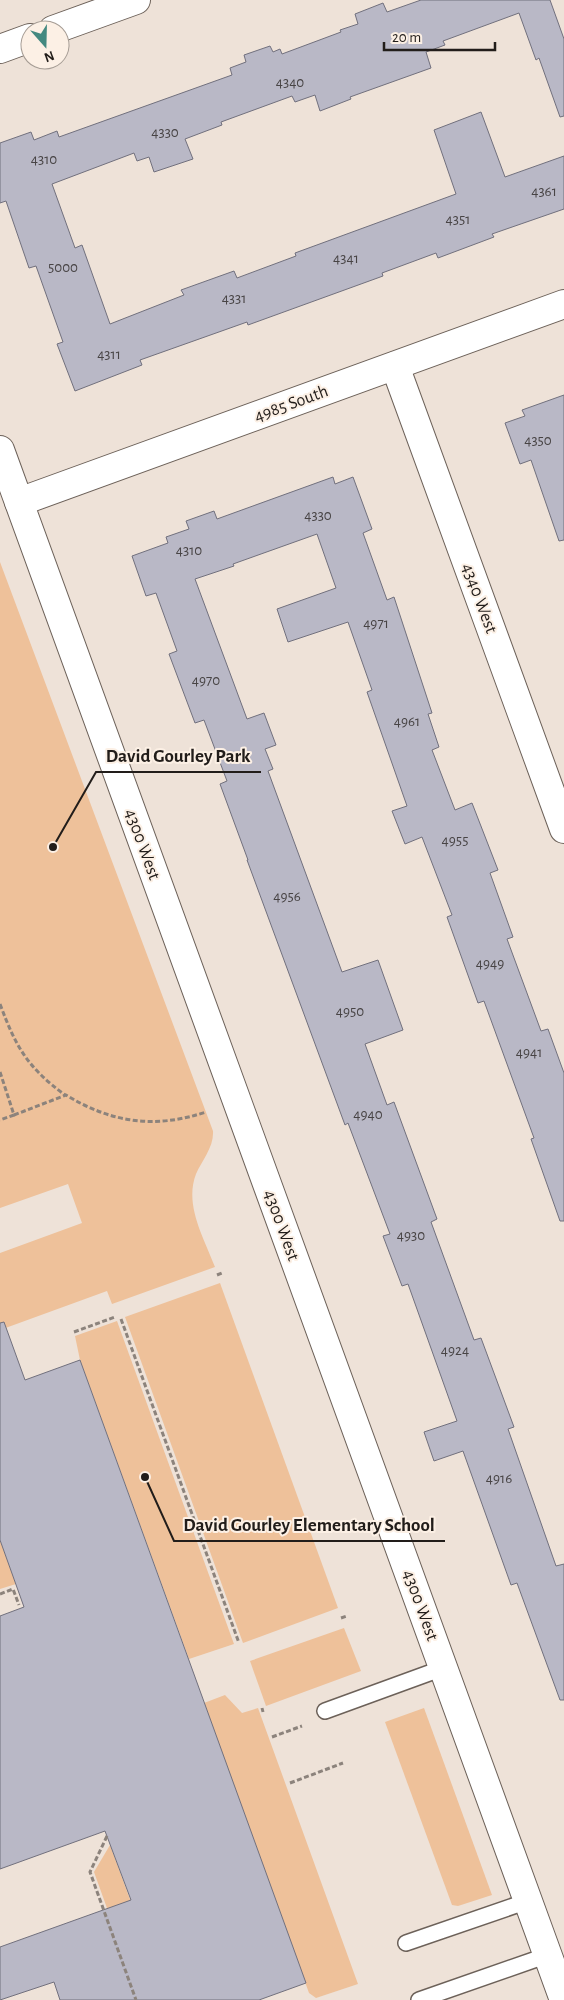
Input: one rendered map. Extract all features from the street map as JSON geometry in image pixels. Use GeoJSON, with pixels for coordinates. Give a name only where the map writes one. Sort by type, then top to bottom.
{"type":"FeatureCollection","features":[{"type":"Feature","properties":{"kind":"street"},"geometry":{"type":"LineString","coordinates":[[70,24],[136,0]]}},
{"type":"Feature","properties":{"kind":"street"},"geometry":{"type":"LineString","coordinates":[[0,49],[20,42]]}},
{"type":"Feature","properties":{"kind":"street","name":"4985 South"},"geometry":{"type":"LineString","coordinates":[[19,502],[564,304]]}},
{"type":"Feature","properties":{"kind":"street","name":"4340 West"},"geometry":{"type":"LineString","coordinates":[[395,366],[564,830]]}},
{"type":"Feature","properties":{"kind":"street","name":"4300 West"},"geometry":{"type":"LineString","coordinates":[[0,450],[564,2000]]}},
{"type":"Feature","properties":{"kind":"lane"},"geometry":{"type":"LineString","coordinates":[[325,1712],[443,1668]]}},
{"type":"Feature","properties":{"kind":"lane"},"geometry":{"type":"LineString","coordinates":[[406,1943],[528,1901]]}},
{"type":"Feature","properties":{"kind":"lane"},"geometry":{"type":"LineString","coordinates":[[419,2000],[548,1955]]}},
{"type":"Feature","properties":{"kind":"path"},"geometry":{"type":"LineString","coordinates":[[0,1004],[13,1038],[25,1058],[38,1074],[81,1105],[109,1116],[138,1122],[165,1122],[187,1118],[209,1110]]}},
{"type":"Feature","properties":{"kind":"path"},"geometry":{"type":"LineString","coordinates":[[0,1072],[14,1114]]}},
{"type":"Feature","properties":{"kind":"path"},"geometry":{"type":"LineString","coordinates":[[0,1120],[66,1095]]}},
{"type":"Feature","properties":{"kind":"path"},"geometry":{"type":"LineString","coordinates":[[217,1275],[222,1273]]}},
{"type":"Feature","properties":{"kind":"path"},"geometry":{"type":"LineString","coordinates":[[74,1332],[116,1317]]}},
{"type":"Feature","properties":{"kind":"path"},"geometry":{"type":"LineString","coordinates":[[121,1319],[239,1643]]}},
{"type":"Feature","properties":{"kind":"path"},"geometry":{"type":"LineString","coordinates":[[0,1594],[13,1589],[19,1605]]}},
{"type":"Feature","properties":{"kind":"path"},"geometry":{"type":"LineString","coordinates":[[341,1618],[347,1616]]}},
{"type":"Feature","properties":{"kind":"path"},"geometry":{"type":"LineString","coordinates":[[272,1736],[309,1724]]}},
{"type":"Feature","properties":{"kind":"path"},"geometry":{"type":"LineString","coordinates":[[290,1783],[343,1763]]}},
{"type":"Feature","properties":{"kind":"path"},"geometry":{"type":"LineString","coordinates":[[107,1836],[90,1872],[136,2000]]}},
{"type":"Feature","properties":{"kind":"shaded area"},"geometry":{"type":"Polygon","coordinates":[[[0,562],[213,1131],[210,1148],[196,1174],[192,1198],[201,1233],[215,1267],[112,1304],[107,1291],[0,1330],[0,1253],[82,1223],[68,1184],[0,1208],[0,562]]]}},
{"type":"Feature","properties":{"kind":"shaded area"},"geometry":{"type":"Polygon","coordinates":[[[220,1283],[338,1608],[243,1643],[125,1317],[220,1283]]]}},
{"type":"Feature","properties":{"kind":"shaded area"},"geometry":{"type":"Polygon","coordinates":[[[117,1321],[234,1644],[189,1659],[80,1360],[75,1336],[117,1321]]]}},
{"type":"Feature","properties":{"kind":"shaded area"},"geometry":{"type":"Polygon","coordinates":[[[0,1540],[16,1584],[0,1589],[0,1540]]]}},
{"type":"Feature","properties":{"kind":"shaded area"},"geometry":{"type":"Polygon","coordinates":[[[344,1628],[361,1671],[266,1706],[250,1661],[344,1628]]]}},
{"type":"Feature","properties":{"kind":"shaded area"},"geometry":{"type":"Polygon","coordinates":[[[225,1695],[242,1713],[258,1708],[358,1984],[316,1998],[309,1993],[204,1703],[225,1695]]]}},
{"type":"Feature","properties":{"kind":"shaded area"},"geometry":{"type":"Polygon","coordinates":[[[424,1708],[492,1895],[458,1906],[452,1905],[385,1722],[424,1708]]]}},
{"type":"Feature","properties":{"kind":"shaded area"},"geometry":{"type":"Polygon","coordinates":[[[110,1845],[167,2000],[140,2000],[94,1872],[110,1845]]]}},
{"type":"Feature","properties":{"kind":"building"},"geometry":{"type":"Polygon","coordinates":[[[421,0],[550,0],[564,39],[564,116],[560,117],[539,58],[536,60],[519,13],[443,41],[445,45],[426,52],[431,68],[350,97],[351,99],[320,111],[315,95],[295,102],[292,96],[221,122],[222,125],[185,139],[193,159],[154,172],[149,157],[137,161],[134,153],[52,184],[75,248],[82,245],[110,324],[184,295],[181,290],[234,271],[237,278],[296,256],[295,253],[456,194],[434,130],[481,112],[505,177],[564,156],[564,209],[492,234],[494,237],[438,258],[436,253],[382,273],[383,276],[248,325],[247,322],[140,360],[142,365],[75,391],[57,344],[63,342],[36,266],[29,268],[6,201],[0,203],[0,143],[31,132],[34,140],[57,131],[59,137],[232,75],[230,68],[246,62],[244,55],[270,46],[273,52],[280,49],[282,54],[358,24],[355,14],[383,3],[387,12],[421,0]]]}},
{"type":"Feature","properties":{"kind":"building"},"geometry":{"type":"Polygon","coordinates":[[[564,395],[564,540],[559,541],[531,460],[520,464],[505,423],[525,416],[522,410],[564,395]]]}},
{"type":"Feature","properties":{"kind":"building"},"geometry":{"type":"Polygon","coordinates":[[[333,477],[335,484],[353,477],[372,529],[363,533],[387,600],[394,597],[432,713],[428,714],[439,747],[432,750],[455,810],[472,803],[498,870],[490,873],[513,937],[507,939],[541,1031],[548,1029],[564,1073],[564,1221],[560,1221],[531,1139],[534,1138],[484,1001],[478,1003],[447,917],[452,915],[422,837],[405,844],[392,811],[407,806],[367,692],[372,690],[348,622],[288,642],[277,609],[336,588],[317,534],[195,579],[247,719],[264,713],[276,745],[265,749],[273,769],[268,771],[342,972],[378,960],[403,1030],[365,1044],[387,1105],[394,1102],[437,1219],[431,1222],[474,1340],[481,1338],[514,1427],[508,1429],[556,1566],[564,1564],[564,1700],[560,1700],[517,1583],[511,1585],[463,1451],[434,1461],[424,1432],[457,1421],[408,1284],[402,1286],[383,1236],[390,1234],[348,1123],[345,1125],[247,860],[220,784],[227,781],[204,720],[195,723],[169,654],[177,651],[156,593],[146,596],[132,556],[168,543],[166,537],[189,529],[186,521],[214,511],[217,519],[333,477]]]}},
{"type":"Feature","properties":{"kind":"building"},"geometry":{"type":"Polygon","coordinates":[[[4,1322],[25,1380],[80,1360],[306,1983],[259,2000],[60,2000],[54,1982],[0,2000],[0,1947],[131,1900],[105,1831],[0,1869],[0,1616],[24,1607],[0,1540],[0,1323],[4,1322]]]}},
{"type":"Feature","properties":{"kind":"place","name":"David Gourley Park"},"geometry":{"type":"Point","coordinates":[53,847]}},
{"type":"Feature","properties":{"kind":"place","name":"David Gourley Elementary School"},"geometry":{"type":"Point","coordinates":[145,1477]}}]}
